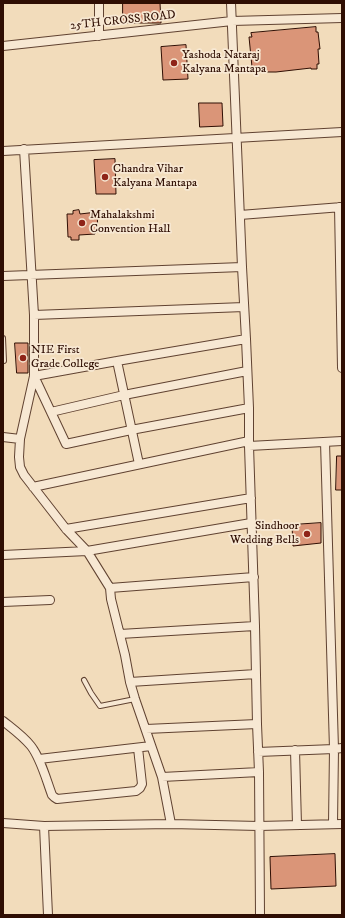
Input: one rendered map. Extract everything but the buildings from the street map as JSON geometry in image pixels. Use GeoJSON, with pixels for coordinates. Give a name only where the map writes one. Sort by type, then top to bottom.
{"type":"FeatureCollection","features":[{"type":"Feature","properties":{"kind":"street"},"geometry":{"type":"LineString","coordinates":[[99,3],[99,36]]}},
{"type":"Feature","properties":{"kind":"street"},"geometry":{"type":"LineString","coordinates":[[231,3],[249,408],[259,772],[260,915]]}},
{"type":"Feature","properties":{"kind":"street","name":"25TH CROSS ROAD"},"geometry":{"type":"LineString","coordinates":[[3,46],[232,21],[342,18]]}},
{"type":"Feature","properties":{"kind":"street"},"geometry":{"type":"LineString","coordinates":[[3,151],[342,132]]}},
{"type":"Feature","properties":{"kind":"street"},"geometry":{"type":"LineString","coordinates":[[24,149],[34,315],[34,376],[20,439],[20,466],[24,475],[66,529],[87,551],[110,588],[130,682],[162,777],[171,824]]}},
{"type":"Feature","properties":{"kind":"street"},"geometry":{"type":"LineString","coordinates":[[240,215],[340,207],[342,368]]}},
{"type":"Feature","properties":{"kind":"street"},"geometry":{"type":"LineString","coordinates":[[3,276],[242,267]]}},
{"type":"Feature","properties":{"kind":"street"},"geometry":{"type":"LineString","coordinates":[[34,315],[244,307]]}},
{"type":"Feature","properties":{"kind":"street"},"geometry":{"type":"LineString","coordinates":[[34,376],[246,339]]}},
{"type":"Feature","properties":{"kind":"street"},"geometry":{"type":"LineString","coordinates":[[117,361],[138,464]]}},
{"type":"Feature","properties":{"kind":"street"},"geometry":{"type":"LineString","coordinates":[[51,412],[124,395],[247,371]]}},
{"type":"Feature","properties":{"kind":"street"},"geometry":{"type":"LineString","coordinates":[[34,376],[66,444],[249,408]]}},
{"type":"Feature","properties":{"kind":"street"},"geometry":{"type":"LineString","coordinates":[[3,437],[20,439]]}},
{"type":"Feature","properties":{"kind":"street"},"geometry":{"type":"LineString","coordinates":[[33,487],[138,464],[249,443],[342,441]]}},
{"type":"Feature","properties":{"kind":"street"},"geometry":{"type":"LineString","coordinates":[[326,442],[338,748],[338,783],[333,824]]}},
{"type":"Feature","properties":{"kind":"street"},"geometry":{"type":"LineString","coordinates":[[66,529],[251,498]]}},
{"type":"Feature","properties":{"kind":"street"},"geometry":{"type":"LineString","coordinates":[[3,555],[87,551],[251,523]]}},
{"type":"Feature","properties":{"kind":"street"},"geometry":{"type":"LineString","coordinates":[[110,588],[254,577]]}},
{"type":"Feature","properties":{"kind":"street"},"geometry":{"type":"LineString","coordinates":[[3,602],[50,600]]}},
{"type":"Feature","properties":{"kind":"street"},"geometry":{"type":"LineString","coordinates":[[120,634],[255,626]]}},
{"type":"Feature","properties":{"kind":"street"},"geometry":{"type":"LineString","coordinates":[[130,682],[256,674]]}},
{"type":"Feature","properties":{"kind":"street"},"geometry":{"type":"LineString","coordinates":[[3,721],[32,747],[39,760],[52,795],[57,799],[136,791],[142,784],[138,748]]}},
{"type":"Feature","properties":{"kind":"street"},"geometry":{"type":"LineString","coordinates":[[146,729],[257,724]]}},
{"type":"Feature","properties":{"kind":"street"},"geometry":{"type":"LineString","coordinates":[[39,760],[151,746]]}},
{"type":"Feature","properties":{"kind":"street"},"geometry":{"type":"LineString","coordinates":[[258,752],[338,748]]}},
{"type":"Feature","properties":{"kind":"street"},"geometry":{"type":"LineString","coordinates":[[295,750],[297,824]]}},
{"type":"Feature","properties":{"kind":"street"},"geometry":{"type":"LineString","coordinates":[[162,777],[259,772]]}},
{"type":"Feature","properties":{"kind":"street"},"geometry":{"type":"LineString","coordinates":[[3,823],[44,826],[171,824],[259,826],[342,824]]}},
{"type":"Feature","properties":{"kind":"street"},"geometry":{"type":"LineString","coordinates":[[44,826],[48,915]]}},
{"type":"Feature","properties":{"kind":"lane"},"geometry":{"type":"LineString","coordinates":[[3,338],[4,361]]}},
{"type":"Feature","properties":{"kind":"lane"},"geometry":{"type":"LineString","coordinates":[[84,680],[100,706],[135,699]]}},
{"type":"Feature","properties":{"kind":"place","name":"Yashoda Nataraj Kalyana Mantapa"},"geometry":{"type":"Point","coordinates":[174,63]}},
{"type":"Feature","properties":{"kind":"place","name":"Chandra Vihar Kalyana Mantapa"},"geometry":{"type":"Point","coordinates":[105,177]}},
{"type":"Feature","properties":{"kind":"place","name":"Mahalakshmi Convention Hall"},"geometry":{"type":"Point","coordinates":[82,223]}},
{"type":"Feature","properties":{"kind":"place","name":"NIE First Grade College"},"geometry":{"type":"Point","coordinates":[23,358]}},
{"type":"Feature","properties":{"kind":"place","name":"Sindhoor Wedding Bells"},"geometry":{"type":"Point","coordinates":[307,534]}}]}
